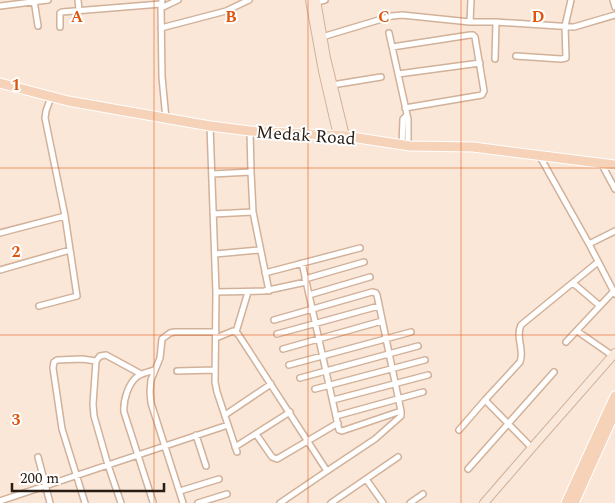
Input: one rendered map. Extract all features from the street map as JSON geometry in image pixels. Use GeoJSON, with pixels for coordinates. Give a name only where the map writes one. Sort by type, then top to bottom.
{"type":"FeatureCollection","features":[{"type":"Feature","properties":{"kind":"main road","name":"Medak Road"},"geometry":{"type":"LineString","coordinates":[[0,83],[51,97],[210,126],[250,131],[341,136],[405,145],[473,148],[615,165]]}},
{"type":"Feature","properties":{"kind":"main road"},"geometry":{"type":"LineString","coordinates":[[566,503],[615,396]]}},
{"type":"Feature","properties":{"kind":"main road"},"geometry":{"type":"LineString","coordinates":[[574,503],[615,412]]}},
{"type":"Feature","properties":{"kind":"street"},"geometry":{"type":"LineString","coordinates":[[0,6],[48,0]]}},
{"type":"Feature","properties":{"kind":"street"},"geometry":{"type":"LineString","coordinates":[[78,0],[79,10]]}},
{"type":"Feature","properties":{"kind":"street"},"geometry":{"type":"LineString","coordinates":[[60,27],[61,12],[161,4],[178,0]]}},
{"type":"Feature","properties":{"kind":"street"},"geometry":{"type":"LineString","coordinates":[[161,28],[226,11],[249,0]]}},
{"type":"Feature","properties":{"kind":"street"},"geometry":{"type":"LineString","coordinates":[[314,1],[325,0]]}},
{"type":"Feature","properties":{"kind":"street"},"geometry":{"type":"LineString","coordinates":[[470,22],[471,0]]}},
{"type":"Feature","properties":{"kind":"street"},"geometry":{"type":"LineString","coordinates":[[516,56],[564,59],[566,56],[565,26],[571,0]]}},
{"type":"Feature","properties":{"kind":"street"},"geometry":{"type":"LineString","coordinates":[[613,0],[615,7]]}},
{"type":"Feature","properties":{"kind":"street"},"geometry":{"type":"LineString","coordinates":[[34,1],[38,26]]}},
{"type":"Feature","properties":{"kind":"street"},"geometry":{"type":"LineString","coordinates":[[314,1],[341,136]]}},
{"type":"Feature","properties":{"kind":"street"},"geometry":{"type":"LineString","coordinates":[[314,1],[319,54],[341,136]]}},
{"type":"Feature","properties":{"kind":"street"},"geometry":{"type":"LineString","coordinates":[[161,4],[162,77],[166,119]]}},
{"type":"Feature","properties":{"kind":"street"},"geometry":{"type":"LineString","coordinates":[[322,37],[392,16],[402,15],[470,22],[574,28],[615,15]]}},
{"type":"Feature","properties":{"kind":"street"},"geometry":{"type":"LineString","coordinates":[[495,59],[496,22]]}},
{"type":"Feature","properties":{"kind":"street"},"geometry":{"type":"LineString","coordinates":[[389,33],[408,119],[405,145]]}},
{"type":"Feature","properties":{"kind":"street"},"geometry":{"type":"LineString","coordinates":[[392,46],[473,35],[475,37],[484,91],[482,95],[405,108]]}},
{"type":"Feature","properties":{"kind":"street"},"geometry":{"type":"LineString","coordinates":[[398,74],[480,63]]}},
{"type":"Feature","properties":{"kind":"street"},"geometry":{"type":"LineString","coordinates":[[332,85],[381,77]]}},
{"type":"Feature","properties":{"kind":"street"},"geometry":{"type":"LineString","coordinates":[[40,306],[77,296],[65,216],[45,118],[51,97]]}},
{"type":"Feature","properties":{"kind":"street"},"geometry":{"type":"LineString","coordinates":[[210,126],[216,292],[216,387],[236,450],[256,434],[290,412]]}},
{"type":"Feature","properties":{"kind":"street"},"geometry":{"type":"LineString","coordinates":[[250,131],[254,212],[269,290]]}},
{"type":"Feature","properties":{"kind":"street"},"geometry":{"type":"LineString","coordinates":[[539,155],[614,293],[566,342]]}},
{"type":"Feature","properties":{"kind":"street"},"geometry":{"type":"LineString","coordinates":[[601,163],[615,189]]}},
{"type":"Feature","properties":{"kind":"street"},"geometry":{"type":"LineString","coordinates":[[212,174],[251,172]]}},
{"type":"Feature","properties":{"kind":"street"},"geometry":{"type":"LineString","coordinates":[[213,214],[254,212]]}},
{"type":"Feature","properties":{"kind":"street"},"geometry":{"type":"LineString","coordinates":[[0,232],[65,216]]}},
{"type":"Feature","properties":{"kind":"street"},"geometry":{"type":"LineString","coordinates":[[589,244],[615,231]]}},
{"type":"Feature","properties":{"kind":"street"},"geometry":{"type":"LineString","coordinates":[[265,273],[360,248]]}},
{"type":"Feature","properties":{"kind":"street"},"geometry":{"type":"LineString","coordinates":[[0,270],[70,250]]}},
{"type":"Feature","properties":{"kind":"street"},"geometry":{"type":"LineString","coordinates":[[215,254],[260,250]]}},
{"type":"Feature","properties":{"kind":"street"},"geometry":{"type":"LineString","coordinates":[[216,292],[269,290],[364,262]]}},
{"type":"Feature","properties":{"kind":"street"},"geometry":{"type":"LineString","coordinates":[[459,430],[520,362],[522,353],[518,335],[521,326],[598,262]]}},
{"type":"Feature","properties":{"kind":"street"},"geometry":{"type":"LineString","coordinates":[[302,263],[322,356],[341,431],[401,411]]}},
{"type":"Feature","properties":{"kind":"street"},"geometry":{"type":"LineString","coordinates":[[309,295],[370,277]]}},
{"type":"Feature","properties":{"kind":"street"},"geometry":{"type":"LineString","coordinates":[[573,283],[600,306]]}},
{"type":"Feature","properties":{"kind":"street"},"geometry":{"type":"LineString","coordinates":[[236,332],[248,292]]}},
{"type":"Feature","properties":{"kind":"street"},"geometry":{"type":"LineString","coordinates":[[274,320],[374,292],[377,295],[401,411],[401,416],[375,439],[280,503]]}},
{"type":"Feature","properties":{"kind":"street"},"geometry":{"type":"LineString","coordinates":[[277,334],[379,306]]}},
{"type":"Feature","properties":{"kind":"street"},"geometry":{"type":"LineString","coordinates":[[284,349],[382,321]]}},
{"type":"Feature","properties":{"kind":"street"},"geometry":{"type":"LineString","coordinates":[[216,338],[230,331],[236,332],[327,470]]}},
{"type":"Feature","properties":{"kind":"street"},"geometry":{"type":"LineString","coordinates":[[484,503],[614,355],[576,331]]}},
{"type":"Feature","properties":{"kind":"street"},"geometry":{"type":"LineString","coordinates":[[183,503],[151,403],[150,380],[160,358],[162,340],[170,333],[216,332]]}},
{"type":"Feature","properties":{"kind":"street"},"geometry":{"type":"LineString","coordinates":[[289,365],[411,332]]}},
{"type":"Feature","properties":{"kind":"street"},"geometry":{"type":"LineString","coordinates":[[300,378],[418,346]]}},
{"type":"Feature","properties":{"kind":"street"},"geometry":{"type":"LineString","coordinates":[[121,503],[94,416],[93,404],[97,357],[110,356],[141,374]]}},
{"type":"Feature","properties":{"kind":"street"},"geometry":{"type":"LineString","coordinates":[[86,503],[62,429],[53,364],[57,360],[82,359],[96,361]]}},
{"type":"Feature","properties":{"kind":"street"},"geometry":{"type":"LineString","coordinates":[[315,389],[425,360]]}},
{"type":"Feature","properties":{"kind":"street"},"geometry":{"type":"LineString","coordinates":[[153,502],[124,408],[129,386],[141,374],[154,370]]}},
{"type":"Feature","properties":{"kind":"street"},"geometry":{"type":"LineString","coordinates":[[177,371],[215,370]]}},
{"type":"Feature","properties":{"kind":"street"},"geometry":{"type":"LineString","coordinates":[[468,469],[554,372]]}},
{"type":"Feature","properties":{"kind":"street"},"geometry":{"type":"LineString","coordinates":[[333,400],[428,375]]}},
{"type":"Feature","properties":{"kind":"street"},"geometry":{"type":"LineString","coordinates":[[225,415],[271,384]]}},
{"type":"Feature","properties":{"kind":"street"},"geometry":{"type":"LineString","coordinates":[[336,416],[423,392]]}},
{"type":"Feature","properties":{"kind":"street"},"geometry":{"type":"LineString","coordinates":[[485,400],[532,448]]}},
{"type":"Feature","properties":{"kind":"street"},"geometry":{"type":"LineString","coordinates":[[256,434],[272,457],[277,459],[338,423]]}},
{"type":"Feature","properties":{"kind":"street"},"geometry":{"type":"LineString","coordinates":[[0,501],[228,425]]}},
{"type":"Feature","properties":{"kind":"street"},"geometry":{"type":"LineString","coordinates":[[196,435],[206,466]]}},
{"type":"Feature","properties":{"kind":"street"},"geometry":{"type":"LineString","coordinates":[[331,503],[398,457]]}},
{"type":"Feature","properties":{"kind":"street"},"geometry":{"type":"LineString","coordinates":[[38,458],[50,503]]}},
{"type":"Feature","properties":{"kind":"street"},"geometry":{"type":"LineString","coordinates":[[180,491],[219,479]]}},
{"type":"Feature","properties":{"kind":"street"},"geometry":{"type":"LineString","coordinates":[[366,479],[381,503]]}},
{"type":"Feature","properties":{"kind":"street"},"geometry":{"type":"LineString","coordinates":[[198,503],[227,494]]}},
{"type":"Feature","properties":{"kind":"street"},"geometry":{"type":"LineString","coordinates":[[410,503],[423,494]]}}]}
